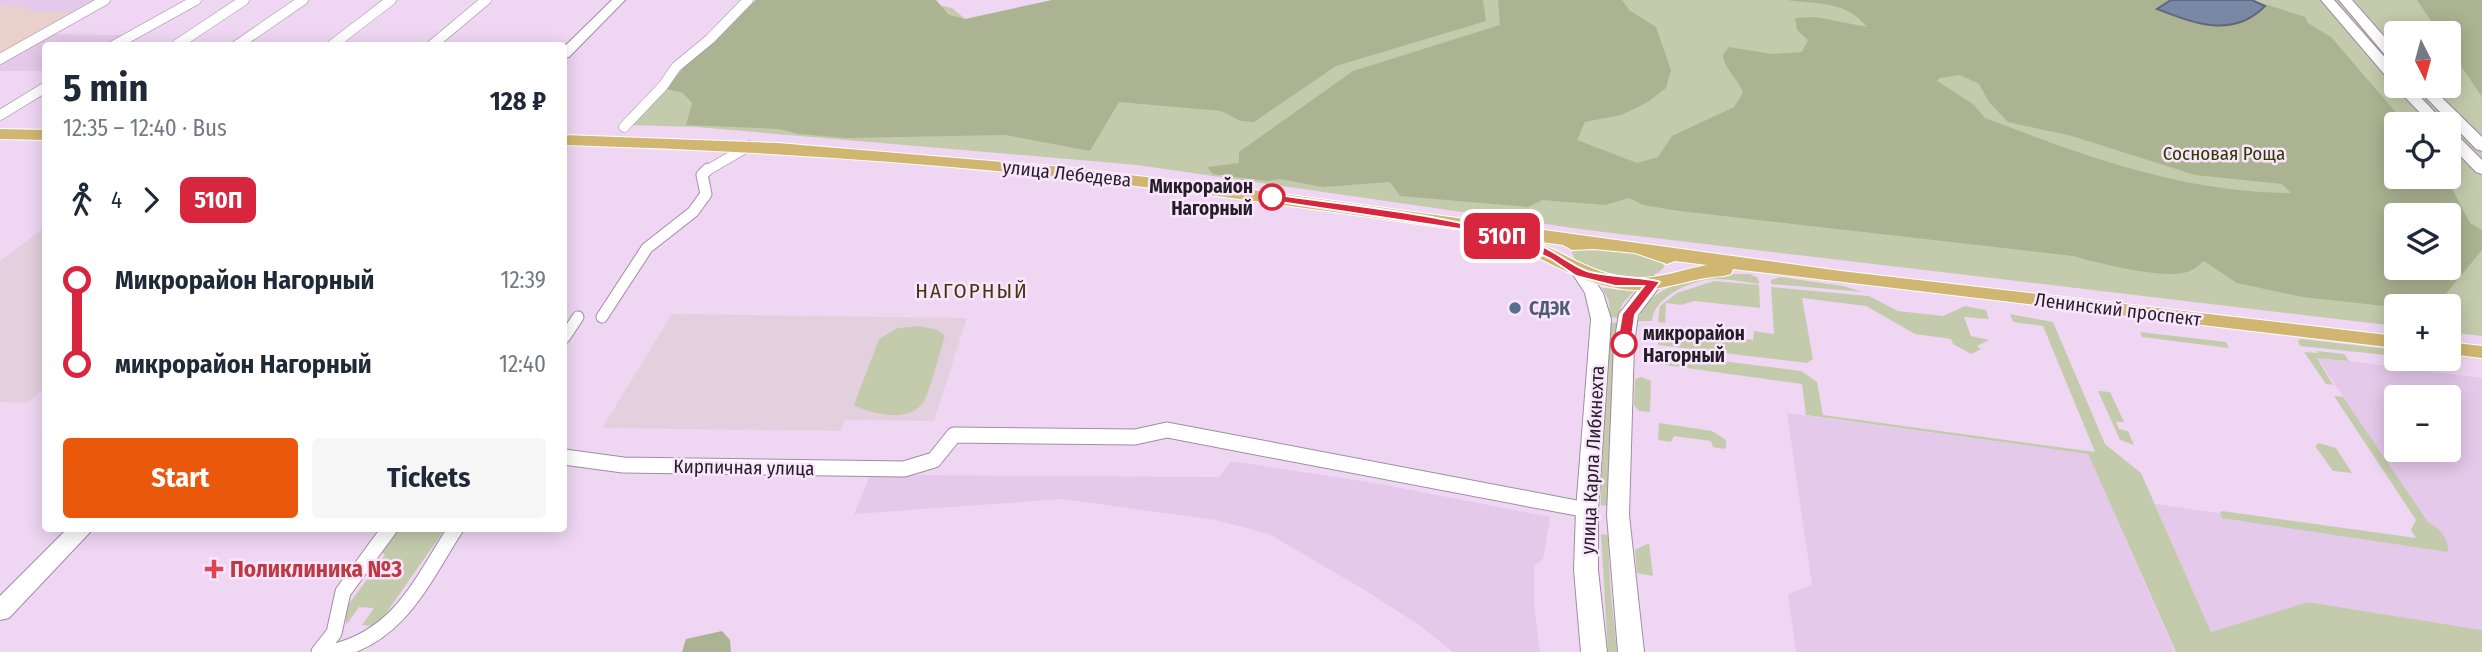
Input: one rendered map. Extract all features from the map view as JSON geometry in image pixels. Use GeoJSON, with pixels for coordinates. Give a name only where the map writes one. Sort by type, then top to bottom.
{"type":"FeatureCollection","features":[{"type":"Feature","properties":{"kind":"main road"},"geometry":{"type":"LineString","coordinates":[[567,51],[619,0]]}},
{"type":"Feature","properties":{"kind":"main road"},"geometry":{"type":"LineString","coordinates":[[2327,0],[2384,65]]}},
{"type":"Feature","properties":{"kind":"main road"},"geometry":{"type":"LineString","coordinates":[[2345,0],[2384,45]]}},
{"type":"Feature","properties":{"kind":"main road"},"geometry":{"type":"LineString","coordinates":[[2414,98],[2427,112]]}},
{"type":"Feature","properties":{"kind":"main road"},"geometry":{"type":"LineString","coordinates":[[2434,98],[2482,146]]}},
{"type":"Feature","properties":{"kind":"main road"},"geometry":{"type":"LineString","coordinates":[[0,134],[42,133]]}},
{"type":"Feature","properties":{"kind":"main road","name":"улица Лебедева"},"geometry":{"type":"LineString","coordinates":[[567,140],[749,146],[1131,180],[1284,199],[1656,253]]}},
{"type":"Feature","properties":{"kind":"main road"},"geometry":{"type":"LineString","coordinates":[[2461,147],[2482,169]]}},
{"type":"Feature","properties":{"kind":"main road","name":"улица Лебедева"},"geometry":{"type":"LineString","coordinates":[[1467,227],[1533,247],[1572,268],[1615,282],[1661,280]]}},
{"type":"Feature","properties":{"kind":"main road"},"geometry":{"type":"LineString","coordinates":[[1572,268],[1560,252],[1563,248],[1584,243]]}},
{"type":"Feature","properties":{"kind":"main road"},"geometry":{"type":"LineString","coordinates":[[1656,253],[1672,264],[1673,270],[1661,280]]}},
{"type":"Feature","properties":{"kind":"main road","name":"Ленинский проспект"},"geometry":{"type":"LineString","coordinates":[[1656,253],[2384,341]]}},
{"type":"Feature","properties":{"kind":"main road","name":"улица Карла Либкнехта"},"geometry":{"type":"LineString","coordinates":[[1572,268],[1594,293],[1601,319],[1587,510],[1586,570],[1594,652]]}},
{"type":"Feature","properties":{"kind":"main road","name":"Ленинский проспект"},"geometry":{"type":"LineString","coordinates":[[1661,280],[1735,270],[1841,277]]}},
{"type":"Feature","properties":{"kind":"main road","name":"улица Карла Либкнехта"},"geometry":{"type":"LineString","coordinates":[[1631,652],[1618,515],[1626,322],[1633,308],[1661,280]]}},
{"type":"Feature","properties":{"kind":"main road"},"geometry":{"type":"LineString","coordinates":[[2461,350],[2482,352]]}},
{"type":"Feature","properties":{"kind":"main road"},"geometry":{"type":"LineString","coordinates":[[1587,510],[1618,515]]}},
{"type":"Feature","properties":{"kind":"main road"},"geometry":{"type":"LineString","coordinates":[[0,611],[79,532]]}},
{"type":"Feature","properties":{"kind":"street"},"geometry":{"type":"LineString","coordinates":[[0,59],[104,0]]}},
{"type":"Feature","properties":{"kind":"street"},"geometry":{"type":"LineString","coordinates":[[120,42],[196,0]]}},
{"type":"Feature","properties":{"kind":"street"},"geometry":{"type":"LineString","coordinates":[[181,42],[244,0]]}},
{"type":"Feature","properties":{"kind":"street"},"geometry":{"type":"LineString","coordinates":[[242,42],[303,0]]}},
{"type":"Feature","properties":{"kind":"street"},"geometry":{"type":"LineString","coordinates":[[336,42],[391,0]]}},
{"type":"Feature","properties":{"kind":"street"},"geometry":{"type":"LineString","coordinates":[[436,42],[486,0]]}},
{"type":"Feature","properties":{"kind":"street"},"geometry":{"type":"LineString","coordinates":[[624,127],[663,86],[676,67],[710,39],[748,0]]}},
{"type":"Feature","properties":{"kind":"street"},"geometry":{"type":"LineString","coordinates":[[0,115],[42,89]]}},
{"type":"Feature","properties":{"kind":"street"},"geometry":{"type":"LineString","coordinates":[[602,317],[647,248],[693,212],[706,194],[702,175],[710,166],[749,146]]}},
{"type":"Feature","properties":{"kind":"street"},"geometry":{"type":"LineString","coordinates":[[567,334],[578,317]]}},
{"type":"Feature","properties":{"kind":"street","name":"Кирпичная улица"},"geometry":{"type":"LineString","coordinates":[[567,457],[623,465],[904,469],[924,466],[938,458],[954,435],[1136,437],[1167,429],[1587,510]]}},
{"type":"Feature","properties":{"kind":"street"},"geometry":{"type":"LineString","coordinates":[[320,652],[334,633],[343,592],[387,532]]}},
{"type":"Feature","properties":{"kind":"street"},"geometry":{"type":"LineString","coordinates":[[332,652],[372,638],[393,620],[453,532]]}},
{"type":"Feature","properties":{"kind":"shaded area"},"geometry":{"type":"Polygon","coordinates":[[[0,0],[100,0],[80,12],[25,12],[30,8],[0,6],[0,0]]]}},
{"type":"Feature","properties":{"kind":"shaded area"},"geometry":{"type":"Polygon","coordinates":[[[0,6],[32,8],[27,12],[80,12],[0,57],[0,6]]]}},
{"type":"Feature","properties":{"kind":"shaded area"},"geometry":{"type":"Polygon","coordinates":[[[51,34],[127,35],[114,42],[42,42],[42,71],[0,71],[0,63],[51,34]]]}},
{"type":"Feature","properties":{"kind":"shaded area"},"geometry":{"type":"Polygon","coordinates":[[[42,229],[42,390],[27,403],[0,402],[0,261],[42,229]]]}},
{"type":"Feature","properties":{"kind":"shaded area"},"geometry":{"type":"Polygon","coordinates":[[[672,314],[967,318],[934,421],[845,420],[840,431],[602,428],[672,314]]]}},
{"type":"Feature","properties":{"kind":"shaded area"},"geometry":{"type":"Polygon","coordinates":[[[2317,357],[2384,366],[2384,371],[2427,371],[2482,378],[2482,630],[2308,602],[2211,633],[2155,504],[2439,544],[2386,462],[2461,462],[2461,385],[2384,385],[2384,460],[2317,357]]]}},
{"type":"Feature","properties":{"kind":"shaded area"},"geometry":{"type":"Polygon","coordinates":[[[1787,413],[2088,454],[2175,652],[1796,652],[1788,594],[1812,585],[1787,413]]]}},
{"type":"Feature","properties":{"kind":"shaded area"},"geometry":{"type":"Polygon","coordinates":[[[1231,461],[1381,484],[1550,517],[1543,559],[1534,566],[1534,603],[1540,652],[1453,652],[1419,625],[1363,589],[1269,534],[1215,520],[1062,499],[854,514],[870,475],[1219,477],[1231,461]]]}},
{"type":"Feature","properties":{"kind":"green space","name":"Сосновая Роща"},"geometry":{"type":"Polygon","coordinates":[[[756,0],[928,3],[952,8],[969,22],[1067,0],[2482,0],[2482,336],[2461,334],[2461,294],[2384,294],[2384,325],[1587,230],[1137,165],[696,127],[630,125],[685,66],[756,0]]]}},
{"type":"Feature","properties":{"kind":"green space"},"geometry":{"type":"Polygon","coordinates":[[[756,0],[936,0],[949,15],[965,19],[1052,0],[1483,0],[1486,21],[1336,66],[1254,122],[1241,121],[1221,111],[1119,102],[1090,151],[1006,135],[846,138],[799,134],[779,129],[686,125],[692,103],[683,93],[666,89],[685,66],[756,0]]]}},
{"type":"Feature","properties":{"kind":"green space"},"geometry":{"type":"Polygon","coordinates":[[[1498,0],[1622,0],[1629,10],[1656,27],[1671,70],[1666,88],[1648,102],[1621,115],[1585,122],[1577,140],[1637,163],[1658,157],[1672,136],[1734,107],[1743,93],[1724,61],[1723,55],[1729,47],[1772,54],[1802,52],[1808,40],[1797,30],[1795,18],[1816,17],[1867,27],[1841,8],[1787,0],[2252,0],[2305,17],[2308,23],[2331,37],[2396,112],[2384,112],[2384,189],[2452,189],[2460,203],[2384,203],[2384,280],[2457,280],[2446,294],[2384,294],[2384,306],[2302,297],[2237,283],[2204,261],[2192,270],[2180,274],[2166,274],[2073,256],[1680,211],[1643,205],[1629,198],[1605,205],[1542,200],[1528,207],[1400,196],[1390,182],[1323,187],[1280,179],[1267,181],[1213,174],[1207,167],[1239,163],[1239,152],[1353,71],[1500,25],[1498,0]],[[1960,75],[1940,78],[1937,81],[1973,104],[1985,118],[2097,158],[2135,170],[2212,187],[2291,193],[2282,184],[2195,175],[2072,136],[2008,122],[1989,102],[1979,84],[1960,75]]]}},
{"type":"Feature","properties":{"kind":"green space"},"geometry":{"type":"Polygon","coordinates":[[[2417,0],[2482,0],[2482,97],[2461,66],[2461,21],[2431,21],[2417,0]]]}},
{"type":"Feature","properties":{"kind":"green space"},"geometry":{"type":"Polygon","coordinates":[[[2461,206],[2470,223],[2482,230],[2482,250],[2461,276],[2461,206]]]}},
{"type":"Feature","properties":{"kind":"green space"},"geometry":{"type":"Polygon","coordinates":[[[1580,247],[1651,254],[1662,260],[1664,267],[1656,274],[1646,277],[1606,275],[1575,260],[1572,252],[1580,247]]]}},
{"type":"Feature","properties":{"kind":"green space"},"geometry":{"type":"Polygon","coordinates":[[[1723,274],[1750,274],[1758,278],[1759,284],[1721,279],[1696,282],[1676,291],[1659,304],[1652,321],[1638,321],[1643,309],[1661,292],[1685,282],[1723,274]]]}},
{"type":"Feature","properties":{"kind":"green space"},"geometry":{"type":"Polygon","coordinates":[[[1780,277],[1843,286],[1863,292],[1771,284],[1771,280],[1780,277]]]}},
{"type":"Feature","properties":{"kind":"green space"},"geometry":{"type":"Polygon","coordinates":[[[1714,281],[1759,285],[1760,308],[1694,301],[1681,305],[1666,303],[1665,323],[1658,322],[1660,306],[1677,293],[1714,281]]]}},
{"type":"Feature","properties":{"kind":"green space"},"geometry":{"type":"Polygon","coordinates":[[[1771,287],[1869,296],[1898,311],[1943,316],[1965,306],[1986,310],[1989,319],[1964,317],[1971,336],[1989,340],[1977,346],[1981,349],[1971,354],[1953,344],[1951,339],[1915,334],[1866,306],[1802,298],[1813,359],[1807,363],[1658,345],[1658,326],[1753,340],[1754,331],[1774,334],[1771,287]]]}},
{"type":"Feature","properties":{"kind":"green space"},"geometry":{"type":"Polygon","coordinates":[[[1602,288],[1634,291],[1622,304],[1618,318],[1610,317],[1609,301],[1602,288]]]}},
{"type":"Feature","properties":{"kind":"green space"},"geometry":{"type":"Polygon","coordinates":[[[2010,314],[2053,322],[2105,444],[2141,473],[2211,632],[2308,602],[2482,630],[2482,652],[2176,652],[2088,454],[1806,415],[1802,384],[1658,364],[1658,353],[1801,371],[1817,382],[1823,415],[2095,452],[2043,326],[2013,322],[2010,314]]]}},
{"type":"Feature","properties":{"kind":"green space"},"geometry":{"type":"Polygon","coordinates":[[[1610,322],[1618,323],[1610,431],[1609,506],[1601,505],[1600,468],[1610,322]]]}},
{"type":"Feature","properties":{"kind":"green space"},"geometry":{"type":"Polygon","coordinates":[[[920,326],[937,330],[945,336],[922,404],[915,410],[898,415],[879,414],[854,405],[879,339],[898,328],[920,326]]]}},
{"type":"Feature","properties":{"kind":"green space"},"geometry":{"type":"Polygon","coordinates":[[[2140,332],[2226,342],[2229,348],[2142,337],[2140,332]]]}},
{"type":"Feature","properties":{"kind":"green space"},"geometry":{"type":"Polygon","coordinates":[[[2298,340],[2384,349],[2384,355],[2300,346],[2298,340]]]}},
{"type":"Feature","properties":{"kind":"green space"},"geometry":{"type":"Polygon","coordinates":[[[2317,351],[2344,354],[2349,361],[2317,358],[2333,385],[2326,384],[2304,352],[2318,353],[2317,351]]]}},
{"type":"Feature","properties":{"kind":"green space"},"geometry":{"type":"Polygon","coordinates":[[[1641,377],[1651,381],[1650,412],[1639,411],[1634,405],[1635,379],[1641,377]]]}},
{"type":"Feature","properties":{"kind":"green space"},"geometry":{"type":"Polygon","coordinates":[[[2098,391],[2110,392],[2124,422],[2116,422],[2119,429],[2128,431],[2134,445],[2120,440],[2098,391]]]}},
{"type":"Feature","properties":{"kind":"green space"},"geometry":{"type":"Polygon","coordinates":[[[2334,396],[2343,397],[2384,457],[2384,462],[2387,462],[2428,522],[2443,534],[2448,552],[2222,518],[2220,513],[2222,511],[2416,538],[2411,530],[2416,520],[2334,396]]]}},
{"type":"Feature","properties":{"kind":"green space"},"geometry":{"type":"Polygon","coordinates":[[[1659,423],[1712,431],[1726,440],[1726,447],[1713,447],[1711,441],[1674,436],[1671,442],[1658,440],[1659,423]]]}},
{"type":"Feature","properties":{"kind":"green space"},"geometry":{"type":"Polygon","coordinates":[[[2319,443],[2336,448],[2352,473],[2333,471],[2315,446],[2319,443]]]}},
{"type":"Feature","properties":{"kind":"green space"},"geometry":{"type":"Polygon","coordinates":[[[392,532],[443,532],[382,619],[373,626],[362,625],[374,608],[359,607],[346,625],[346,608],[385,555],[379,549],[392,532]]]}},
{"type":"Feature","properties":{"kind":"green space"},"geometry":{"type":"Polygon","coordinates":[[[1601,534],[1608,535],[1617,652],[1608,652],[1601,534]]]}},
{"type":"Feature","properties":{"kind":"green space"},"geometry":{"type":"Polygon","coordinates":[[[1649,543],[1653,576],[1637,573],[1635,550],[1649,543]]]}},
{"type":"Feature","properties":{"kind":"green space"},"geometry":{"type":"Polygon","coordinates":[[[722,631],[730,640],[731,652],[682,652],[686,639],[722,631]]]}},
{"type":"Feature","properties":{"kind":"water"},"geometry":{"type":"Polygon","coordinates":[[[2171,0],[2252,0],[2265,6],[2240,22],[2213,25],[2157,9],[2171,0]]]}},
{"type":"Feature","properties":{"kind":"bus line","name":"510П"},"geometry":{"type":"LineString","coordinates":[[1272,197],[1467,227],[1504,236],[1533,247],[1581,273],[1604,280],[1638,284],[1654,282],[1629,314],[1624,344]]}},
{"type":"Feature","properties":{"kind":"place","name":"Микрорайон Нагорный"},"geometry":{"type":"Point","coordinates":[1272,197]}},
{"type":"Feature","properties":{"kind":"place","name":"СДЭК"},"geometry":{"type":"Point","coordinates":[1515,308]}},
{"type":"Feature","properties":{"kind":"place","name":"микрорайон Нагорный"},"geometry":{"type":"Point","coordinates":[1624,344]}},
{"type":"Feature","properties":{"kind":"place","name":"Поликлиника №3"},"geometry":{"type":"Point","coordinates":[214,569]}},
{"type":"Feature","properties":{"kind":"district","name":"НАГОРНЫЙ"},"geometry":{"type":"Point","coordinates":[972,291]}}]}
